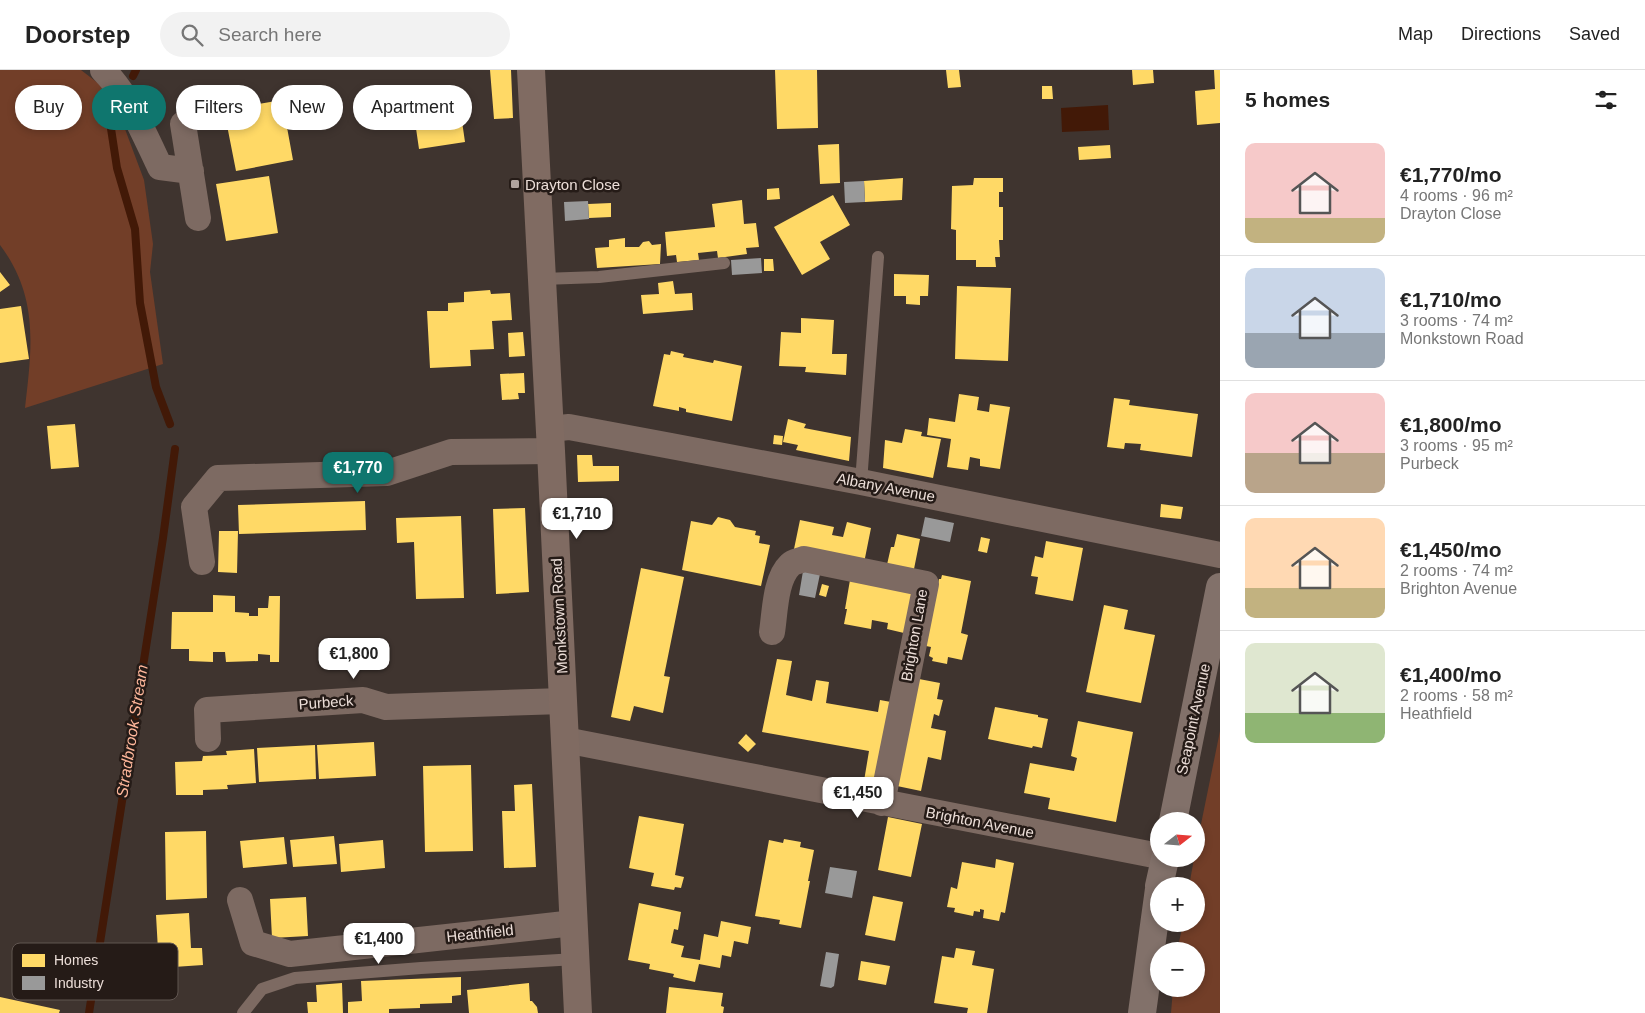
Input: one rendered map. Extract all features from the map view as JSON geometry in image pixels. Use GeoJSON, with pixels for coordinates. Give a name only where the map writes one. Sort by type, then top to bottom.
{"type":"FeatureCollection","features":[{"type":"Feature","properties":{"kind":"highway","name":"Seapoint Avenue"},"geometry":{"type":"LineString","coordinates":[[1174,812],[1220,587]]}},
{"type":"Feature","properties":{"kind":"highway"},"geometry":{"type":"LineString","coordinates":[[1142,1013],[1153,932]]}},
{"type":"Feature","properties":{"kind":"main road","name":"Monkstown Road"},"geometry":{"type":"LineString","coordinates":[[531,70],[551,440],[578,1013]]}},
{"type":"Feature","properties":{"kind":"street"},"geometry":{"type":"LineString","coordinates":[[103,70],[112,78],[136,118],[160,167],[192,171]]}},
{"type":"Feature","properties":{"kind":"street"},"geometry":{"type":"LineString","coordinates":[[184,130],[198,218]]}},
{"type":"Feature","properties":{"kind":"street","name":"Albany Avenue"},"geometry":{"type":"LineString","coordinates":[[551,440],[569,427],[861,482],[1220,555]]}},
{"type":"Feature","properties":{"kind":"street"},"geometry":{"type":"LineString","coordinates":[[202,562],[194,508],[218,478],[387,473],[451,452],[551,440]]}},
{"type":"Feature","properties":{"kind":"street","name":"Brighton Lane"},"geometry":{"type":"LineString","coordinates":[[772,632],[777,594],[783,573],[791,563],[804,559],[926,584],[882,803]]}},
{"type":"Feature","properties":{"kind":"street","name":"Purbeck"},"geometry":{"type":"LineString","coordinates":[[208,740],[207,710],[363,700],[386,707],[563,701]]}},
{"type":"Feature","properties":{"kind":"street","name":"Brighton Avenue"},"geometry":{"type":"LineString","coordinates":[[565,740],[1150,854]]}},
{"type":"Feature","properties":{"kind":"street","name":"Heathfield"},"geometry":{"type":"LineString","coordinates":[[240,900],[253,943],[290,954],[574,923]]}},
{"type":"Feature","properties":{"kind":"lane"},"geometry":{"type":"LineString","coordinates":[[861,482],[878,257]]}},
{"type":"Feature","properties":{"kind":"lane"},"geometry":{"type":"LineString","coordinates":[[542,279],[608,276],[724,263]]}},
{"type":"Feature","properties":{"kind":"lane"},"geometry":{"type":"LineString","coordinates":[[243,1013],[262,989],[295,978],[421,968],[576,960]]}},
{"type":"Feature","properties":{"kind":"shaded area"},"geometry":{"type":"Polygon","coordinates":[[[0,70],[81,70],[100,85],[92,85],[92,130],[125,130],[144,180],[153,244],[150,272],[163,364],[25,408],[30,364],[30,323],[27,303],[13,264],[0,245],[0,70]]]}},
{"type":"Feature","properties":{"kind":"shaded area"},"geometry":{"type":"Polygon","coordinates":[[[1108,105],[1109,130],[1062,132],[1061,108],[1108,105]]]}},
{"type":"Feature","properties":{"kind":"shaded area"},"geometry":{"type":"Polygon","coordinates":[[[1220,731],[1220,1013],[1171,1013],[1172,997],[1205,997],[1205,942],[1179,942],[1181,932],[1205,932],[1205,877],[1191,877],[1192,868],[1205,868],[1205,812],[1203,812],[1220,731]]]}},
{"type":"Feature","properties":{"kind":"building: Homes"},"geometry":{"type":"Polygon","coordinates":[[[490,70],[511,70],[513,118],[494,119],[490,70]]]}},
{"type":"Feature","properties":{"kind":"building: Homes"},"geometry":{"type":"Polygon","coordinates":[[[775,70],[817,70],[818,128],[777,129],[775,70]]]}},
{"type":"Feature","properties":{"kind":"building: Homes"},"geometry":{"type":"Polygon","coordinates":[[[946,70],[959,70],[961,87],[948,88],[946,70]]]}},
{"type":"Feature","properties":{"kind":"building: Homes"},"geometry":{"type":"Polygon","coordinates":[[[1132,70],[1153,70],[1154,83],[1133,85],[1132,70]]]}},
{"type":"Feature","properties":{"kind":"building: Homes"},"geometry":{"type":"Polygon","coordinates":[[[1214,70],[1220,70],[1220,123],[1197,125],[1195,91],[1215,89],[1214,70]]]}},
{"type":"Feature","properties":{"kind":"building: Homes"},"geometry":{"type":"Polygon","coordinates":[[[1042,86],[1052,86],[1053,99],[1042,99],[1042,86]]]}},
{"type":"Feature","properties":{"kind":"building: Homes"},"geometry":{"type":"Polygon","coordinates":[[[271,102],[271,130],[288,130],[293,160],[236,171],[228,130],[261,130],[261,104],[271,102]]]}},
{"type":"Feature","properties":{"kind":"building: Homes"},"geometry":{"type":"Polygon","coordinates":[[[416,130],[463,130],[465,142],[419,149],[416,130]]]}},
{"type":"Feature","properties":{"kind":"building: Homes"},"geometry":{"type":"Polygon","coordinates":[[[839,144],[840,183],[820,184],[818,145],[839,144]]]}},
{"type":"Feature","properties":{"kind":"building: Homes"},"geometry":{"type":"Polygon","coordinates":[[[1110,145],[1111,158],[1079,160],[1078,147],[1110,145]]]}},
{"type":"Feature","properties":{"kind":"building: Homes"},"geometry":{"type":"Polygon","coordinates":[[[269,176],[278,233],[226,241],[216,184],[269,176]]]}},
{"type":"Feature","properties":{"kind":"building: Homes"},"geometry":{"type":"Polygon","coordinates":[[[903,178],[902,200],[865,202],[864,181],[903,178]]]}},
{"type":"Feature","properties":{"kind":"building: Homes"},"geometry":{"type":"Polygon","coordinates":[[[974,178],[1003,178],[1003,192],[999,192],[999,207],[1003,207],[1003,240],[999,240],[1000,257],[995,257],[996,267],[976,267],[976,260],[956,260],[956,230],[951,229],[952,186],[973,185],[974,178]]]}},
{"type":"Feature","properties":{"kind":"building: Homes"},"geometry":{"type":"Polygon","coordinates":[[[779,188],[780,199],[767,200],[767,189],[779,188]]]}},
{"type":"Feature","properties":{"kind":"building: Homes"},"geometry":{"type":"Polygon","coordinates":[[[833,195],[850,225],[820,242],[830,259],[802,275],[774,227],[833,195]]]}},
{"type":"Feature","properties":{"kind":"building: Homes"},"geometry":{"type":"Polygon","coordinates":[[[742,200],[744,224],[756,223],[759,247],[746,248],[747,254],[718,258],[717,251],[698,253],[699,260],[677,262],[676,255],[667,256],[665,232],[715,227],[712,204],[742,200]]]}},
{"type":"Feature","properties":{"kind":"building: Homes"},"geometry":{"type":"Polygon","coordinates":[[[611,203],[611,217],[589,218],[588,204],[611,203]]]}},
{"type":"Feature","properties":{"kind":"building: Homes"},"geometry":{"type":"Polygon","coordinates":[[[625,238],[625,247],[639,247],[643,242],[649,241],[652,245],[661,244],[660,264],[597,268],[595,248],[609,247],[609,240],[625,238]]]}},
{"type":"Feature","properties":{"kind":"building: Homes"},"geometry":{"type":"Polygon","coordinates":[[[764,259],[773,259],[774,271],[764,271],[764,259]]]}},
{"type":"Feature","properties":{"kind":"building: Homes"},"geometry":{"type":"Polygon","coordinates":[[[0,272],[10,285],[0,292],[0,272]]]}},
{"type":"Feature","properties":{"kind":"building: Homes"},"geometry":{"type":"Polygon","coordinates":[[[894,274],[929,275],[928,296],[920,296],[920,305],[906,304],[906,296],[894,296],[894,274]]]}},
{"type":"Feature","properties":{"kind":"building: Homes"},"geometry":{"type":"Polygon","coordinates":[[[673,281],[675,294],[692,293],[693,310],[643,314],[641,295],[659,294],[658,283],[673,281]]]}},
{"type":"Feature","properties":{"kind":"building: Homes"},"geometry":{"type":"Polygon","coordinates":[[[957,286],[1011,288],[1008,361],[955,359],[957,286]]]}},
{"type":"Feature","properties":{"kind":"building: Homes"},"geometry":{"type":"Polygon","coordinates":[[[490,290],[491,294],[510,293],[512,320],[492,321],[494,349],[470,350],[471,366],[430,368],[427,311],[448,311],[448,303],[464,302],[464,292],[490,290]]]}},
{"type":"Feature","properties":{"kind":"building: Homes"},"geometry":{"type":"Polygon","coordinates":[[[21,306],[29,359],[0,363],[0,309],[21,306]]]}},
{"type":"Feature","properties":{"kind":"building: Homes"},"geometry":{"type":"Polygon","coordinates":[[[801,318],[834,320],[832,354],[847,354],[846,375],[805,372],[806,367],[779,366],[781,332],[801,333],[801,318]]]}},
{"type":"Feature","properties":{"kind":"building: Homes"},"geometry":{"type":"Polygon","coordinates":[[[523,332],[525,356],[509,357],[508,333],[523,332]]]}},
{"type":"Feature","properties":{"kind":"building: Homes"},"geometry":{"type":"Polygon","coordinates":[[[671,351],[684,354],[683,357],[713,363],[714,360],[742,366],[732,421],[686,412],[686,409],[679,407],[679,411],[653,406],[664,354],[670,355],[671,351]]]}},
{"type":"Feature","properties":{"kind":"building: Homes"},"geometry":{"type":"Polygon","coordinates":[[[524,373],[525,393],[518,393],[519,399],[502,400],[500,374],[524,373]]]}},
{"type":"Feature","properties":{"kind":"building: Homes"},"geometry":{"type":"Polygon","coordinates":[[[959,394],[979,397],[977,410],[989,412],[990,404],[1010,407],[1000,469],[980,466],[980,459],[970,457],[968,470],[947,467],[951,439],[927,435],[929,418],[955,422],[959,394]]]}},
{"type":"Feature","properties":{"kind":"building: Homes"},"geometry":{"type":"Polygon","coordinates":[[[1114,398],[1130,400],[1129,405],[1198,414],[1192,457],[1140,450],[1141,444],[1125,443],[1124,449],[1107,447],[1114,398]]]}},
{"type":"Feature","properties":{"kind":"building: Homes"},"geometry":{"type":"Polygon","coordinates":[[[788,419],[806,424],[804,428],[851,437],[849,461],[796,450],[798,445],[783,442],[788,419]]]}},
{"type":"Feature","properties":{"kind":"building: Homes"},"geometry":{"type":"Polygon","coordinates":[[[75,424],[79,467],[51,469],[47,426],[75,424]]]}},
{"type":"Feature","properties":{"kind":"building: Homes"},"geometry":{"type":"Polygon","coordinates":[[[905,429],[922,432],[921,436],[941,439],[933,478],[883,468],[885,440],[902,443],[905,429]]]}},
{"type":"Feature","properties":{"kind":"building: Homes"},"geometry":{"type":"Polygon","coordinates":[[[774,435],[783,436],[782,445],[773,444],[774,435]]]}},
{"type":"Feature","properties":{"kind":"building: Homes"},"geometry":{"type":"Polygon","coordinates":[[[577,455],[592,455],[593,466],[619,466],[619,481],[578,482],[577,455]]]}},
{"type":"Feature","properties":{"kind":"building: Homes"},"geometry":{"type":"Polygon","coordinates":[[[365,501],[366,530],[239,534],[238,505],[365,501]]]}},
{"type":"Feature","properties":{"kind":"building: Homes"},"geometry":{"type":"Polygon","coordinates":[[[1161,504],[1183,507],[1181,519],[1160,517],[1161,504]]]}},
{"type":"Feature","properties":{"kind":"building: Homes"},"geometry":{"type":"Polygon","coordinates":[[[525,508],[529,592],[496,594],[493,509],[525,508]]]}},
{"type":"Feature","properties":{"kind":"building: Homes"},"geometry":{"type":"Polygon","coordinates":[[[461,516],[464,598],[416,599],[414,542],[397,543],[396,518],[461,516]]]}},
{"type":"Feature","properties":{"kind":"building: Homes"},"geometry":{"type":"Polygon","coordinates":[[[718,517],[730,520],[735,527],[756,531],[755,535],[760,536],[759,543],[770,545],[761,586],[682,570],[691,521],[712,525],[718,517]]]}},
{"type":"Feature","properties":{"kind":"building: Homes"},"geometry":{"type":"Polygon","coordinates":[[[800,520],[834,527],[832,535],[843,537],[847,522],[871,528],[864,563],[794,549],[800,520]]]}},
{"type":"Feature","properties":{"kind":"building: Homes"},"geometry":{"type":"Polygon","coordinates":[[[219,531],[238,531],[237,573],[218,572],[219,531]]]}},
{"type":"Feature","properties":{"kind":"building: Homes"},"geometry":{"type":"Polygon","coordinates":[[[897,534],[920,539],[913,574],[886,569],[891,547],[894,547],[897,534]]]}},
{"type":"Feature","properties":{"kind":"building: Homes"},"geometry":{"type":"Polygon","coordinates":[[[981,537],[990,539],[987,553],[978,551],[981,537]]]}},
{"type":"Feature","properties":{"kind":"building: Homes"},"geometry":{"type":"Polygon","coordinates":[[[1046,541],[1083,548],[1073,601],[1035,594],[1038,577],[1031,576],[1035,556],[1043,558],[1046,541]]]}},
{"type":"Feature","properties":{"kind":"building: Homes"},"geometry":{"type":"Polygon","coordinates":[[[641,568],[684,577],[664,676],[670,677],[663,713],[634,706],[630,721],[611,717],[641,568]]]}},
{"type":"Feature","properties":{"kind":"building: Homes"},"geometry":{"type":"Polygon","coordinates":[[[942,575],[971,581],[961,633],[968,635],[962,660],[948,657],[947,664],[932,661],[933,658],[929,656],[931,647],[926,646],[939,579],[941,579],[942,575]]]}},
{"type":"Feature","properties":{"kind":"building: Homes"},"geometry":{"type":"Polygon","coordinates":[[[850,580],[912,592],[904,633],[887,629],[888,623],[872,620],[871,629],[844,624],[850,580]]]}},
{"type":"Feature","properties":{"kind":"building: Homes"},"geometry":{"type":"Polygon","coordinates":[[[822,584],[829,586],[826,597],[819,595],[822,584]]]}},
{"type":"Feature","properties":{"kind":"building: Homes"},"geometry":{"type":"Polygon","coordinates":[[[213,595],[235,596],[235,612],[249,613],[249,616],[258,616],[258,608],[268,608],[269,596],[280,596],[279,662],[270,662],[270,655],[258,654],[258,661],[226,662],[225,652],[213,652],[213,662],[189,661],[189,649],[171,649],[172,612],[213,612],[213,595]]]}},
{"type":"Feature","properties":{"kind":"building: Homes"},"geometry":{"type":"Polygon","coordinates":[[[1104,605],[1128,610],[1124,629],[1155,635],[1141,703],[1086,692],[1104,605]]]}},
{"type":"Feature","properties":{"kind":"building: Homes"},"geometry":{"type":"Polygon","coordinates":[[[777,659],[792,661],[786,695],[812,701],[816,680],[829,682],[826,703],[878,712],[880,700],[891,702],[876,783],[864,781],[869,751],[762,732],[777,659]]]}},
{"type":"Feature","properties":{"kind":"building: Homes"},"geometry":{"type":"Polygon","coordinates":[[[919,679],[940,683],[937,699],[943,700],[939,716],[934,714],[931,728],[946,731],[941,760],[928,757],[921,791],[897,786],[919,679]]]}},
{"type":"Feature","properties":{"kind":"building: Homes"},"geometry":{"type":"Polygon","coordinates":[[[995,707],[1038,715],[1038,717],[1048,719],[1042,748],[1033,746],[1032,748],[988,739],[995,707]]]}},
{"type":"Feature","properties":{"kind":"building: Homes"},"geometry":{"type":"Polygon","coordinates":[[[1078,721],[1133,732],[1116,822],[1048,809],[1050,798],[1024,793],[1030,763],[1074,771],[1077,758],[1071,756],[1078,721]]]}},
{"type":"Feature","properties":{"kind":"building: Homes"},"geometry":{"type":"Polygon","coordinates":[[[746,734],[756,744],[748,752],[738,743],[746,734]]]}},
{"type":"Feature","properties":{"kind":"building: Homes"},"geometry":{"type":"Polygon","coordinates":[[[374,742],[376,776],[319,779],[317,745],[374,742]]]}},
{"type":"Feature","properties":{"kind":"building: Homes"},"geometry":{"type":"Polygon","coordinates":[[[315,745],[316,779],[259,782],[257,748],[315,745]]]}},
{"type":"Feature","properties":{"kind":"building: Homes"},"geometry":{"type":"Polygon","coordinates":[[[254,749],[256,783],[227,785],[228,789],[203,790],[203,795],[176,795],[175,762],[202,761],[203,756],[227,755],[226,751],[254,749]]]}},
{"type":"Feature","properties":{"kind":"building: Homes"},"geometry":{"type":"Polygon","coordinates":[[[471,765],[473,851],[425,852],[423,766],[471,765]]]}},
{"type":"Feature","properties":{"kind":"building: Homes"},"geometry":{"type":"Polygon","coordinates":[[[532,784],[536,867],[504,868],[502,811],[515,811],[514,785],[532,784]]]}},
{"type":"Feature","properties":{"kind":"building: Homes"},"geometry":{"type":"Polygon","coordinates":[[[639,816],[684,824],[675,875],[684,877],[681,888],[675,887],[674,890],[651,886],[654,873],[629,868],[639,816]]]}},
{"type":"Feature","properties":{"kind":"building: Homes"},"geometry":{"type":"Polygon","coordinates":[[[888,817],[922,824],[911,877],[878,870],[888,817]]]}},
{"type":"Feature","properties":{"kind":"building: Homes"},"geometry":{"type":"Polygon","coordinates":[[[206,831],[207,898],[166,900],[165,832],[206,831]]]}},
{"type":"Feature","properties":{"kind":"building: Homes"},"geometry":{"type":"Polygon","coordinates":[[[334,836],[337,864],[293,867],[290,840],[334,836]]]}},
{"type":"Feature","properties":{"kind":"building: Homes"},"geometry":{"type":"Polygon","coordinates":[[[284,837],[287,864],[243,868],[240,841],[284,837]]]}},
{"type":"Feature","properties":{"kind":"building: Homes"},"geometry":{"type":"Polygon","coordinates":[[[784,839],[801,842],[800,847],[814,850],[801,928],[779,924],[780,920],[755,916],[769,840],[783,843],[784,839]]]}},
{"type":"Feature","properties":{"kind":"building: Homes"},"geometry":{"type":"Polygon","coordinates":[[[383,840],[385,868],[341,872],[339,844],[383,840]]]}},
{"type":"Feature","properties":{"kind":"building: Homes"},"geometry":{"type":"Polygon","coordinates":[[[996,859],[1014,863],[1005,913],[1001,912],[999,921],[983,918],[984,910],[980,909],[980,912],[974,911],[973,916],[954,912],[955,908],[947,907],[951,887],[957,889],[962,862],[995,868],[996,859]]]}},
{"type":"Feature","properties":{"kind":"building: Homes"},"geometry":{"type":"Polygon","coordinates":[[[873,896],[903,902],[895,941],[865,935],[873,896]]]}},
{"type":"Feature","properties":{"kind":"building: Homes"},"geometry":{"type":"Polygon","coordinates":[[[306,897],[308,936],[272,938],[270,899],[306,897]]]}},
{"type":"Feature","properties":{"kind":"building: Homes"},"geometry":{"type":"Polygon","coordinates":[[[639,903],[681,912],[678,930],[674,929],[671,943],[684,946],[681,957],[700,960],[704,934],[718,937],[721,921],[751,927],[748,944],[734,941],[731,957],[722,955],[720,968],[699,964],[695,982],[673,977],[674,974],[649,969],[650,964],[628,960],[639,903]]]}},
{"type":"Feature","properties":{"kind":"building: Homes"},"geometry":{"type":"Polygon","coordinates":[[[189,913],[191,948],[202,948],[203,965],[178,967],[178,943],[158,943],[156,915],[189,913]]]}},
{"type":"Feature","properties":{"kind":"building: Homes"},"geometry":{"type":"Polygon","coordinates":[[[956,948],[975,951],[972,965],[994,969],[987,1013],[967,1013],[968,1008],[934,1003],[942,956],[954,958],[956,948]]]}},
{"type":"Feature","properties":{"kind":"building: Homes"},"geometry":{"type":"Polygon","coordinates":[[[861,961],[890,966],[886,985],[858,980],[861,961]]]}},
{"type":"Feature","properties":{"kind":"building: Homes"},"geometry":{"type":"Polygon","coordinates":[[[461,977],[461,995],[452,996],[452,1003],[420,1004],[420,1008],[389,1009],[389,1013],[348,1013],[348,1002],[362,1001],[361,981],[461,977]]]}},
{"type":"Feature","properties":{"kind":"building: Homes"},"geometry":{"type":"Polygon","coordinates":[[[342,983],[343,1013],[308,1013],[307,1002],[317,1002],[316,985],[342,983]]]}},
{"type":"Feature","properties":{"kind":"building: Homes"},"geometry":{"type":"Polygon","coordinates":[[[529,983],[530,1001],[537,1007],[538,1013],[469,1013],[467,990],[529,983]]]}},
{"type":"Feature","properties":{"kind":"building: Homes"},"geometry":{"type":"Polygon","coordinates":[[[669,987],[723,993],[721,1006],[724,1007],[723,1013],[666,1013],[669,987]]]}},
{"type":"Feature","properties":{"kind":"building: Homes"},"geometry":{"type":"Polygon","coordinates":[[[0,997],[60,1010],[59,1013],[0,1013],[0,997]]]}},
{"type":"Feature","properties":{"kind":"building: Industry"},"geometry":{"type":"Polygon","coordinates":[[[864,181],[865,202],[845,203],[844,182],[864,181]]]}},
{"type":"Feature","properties":{"kind":"building: Industry"},"geometry":{"type":"Polygon","coordinates":[[[588,201],[589,219],[565,221],[564,202],[588,201]]]}},
{"type":"Feature","properties":{"kind":"building: Industry"},"geometry":{"type":"Polygon","coordinates":[[[761,258],[762,273],[732,275],[731,260],[761,258]]]}},
{"type":"Feature","properties":{"kind":"building: Industry"},"geometry":{"type":"Polygon","coordinates":[[[925,517],[954,523],[950,542],[921,536],[925,517]]]}},
{"type":"Feature","properties":{"kind":"building: Industry"},"geometry":{"type":"Polygon","coordinates":[[[803,571],[820,574],[815,598],[799,595],[803,571]]]}},
{"type":"Feature","properties":{"kind":"building: Industry"},"geometry":{"type":"Polygon","coordinates":[[[830,867],[857,871],[852,898],[825,893],[830,867]]]}},
{"type":"Feature","properties":{"kind":"building: Industry"},"geometry":{"type":"Polygon","coordinates":[[[826,952],[839,954],[834,986],[831,988],[820,986],[826,952]]]}},
{"type":"Feature","properties":{"kind":"waterway"},"geometry":{"type":"LineString","coordinates":[[133,76],[136,70]]}},
{"type":"Feature","properties":{"kind":"waterway"},"geometry":{"type":"LineString","coordinates":[[111,130],[117,168],[135,229],[140,303],[156,387],[170,424]]}},
{"type":"Feature","properties":{"kind":"waterway","name":"Stradbrook Stream"},"geometry":{"type":"LineString","coordinates":[[100,943],[163,538],[175,449]]}},
{"type":"Feature","properties":{"kind":"waterway","name":"Stradbrook Stream"},"geometry":{"type":"LineString","coordinates":[[89,1013],[91,1000]]}},
{"type":"Feature","properties":{"kind":"place","name":"Drayton Close"},"geometry":{"type":"Point","coordinates":[515,184]}}]}
